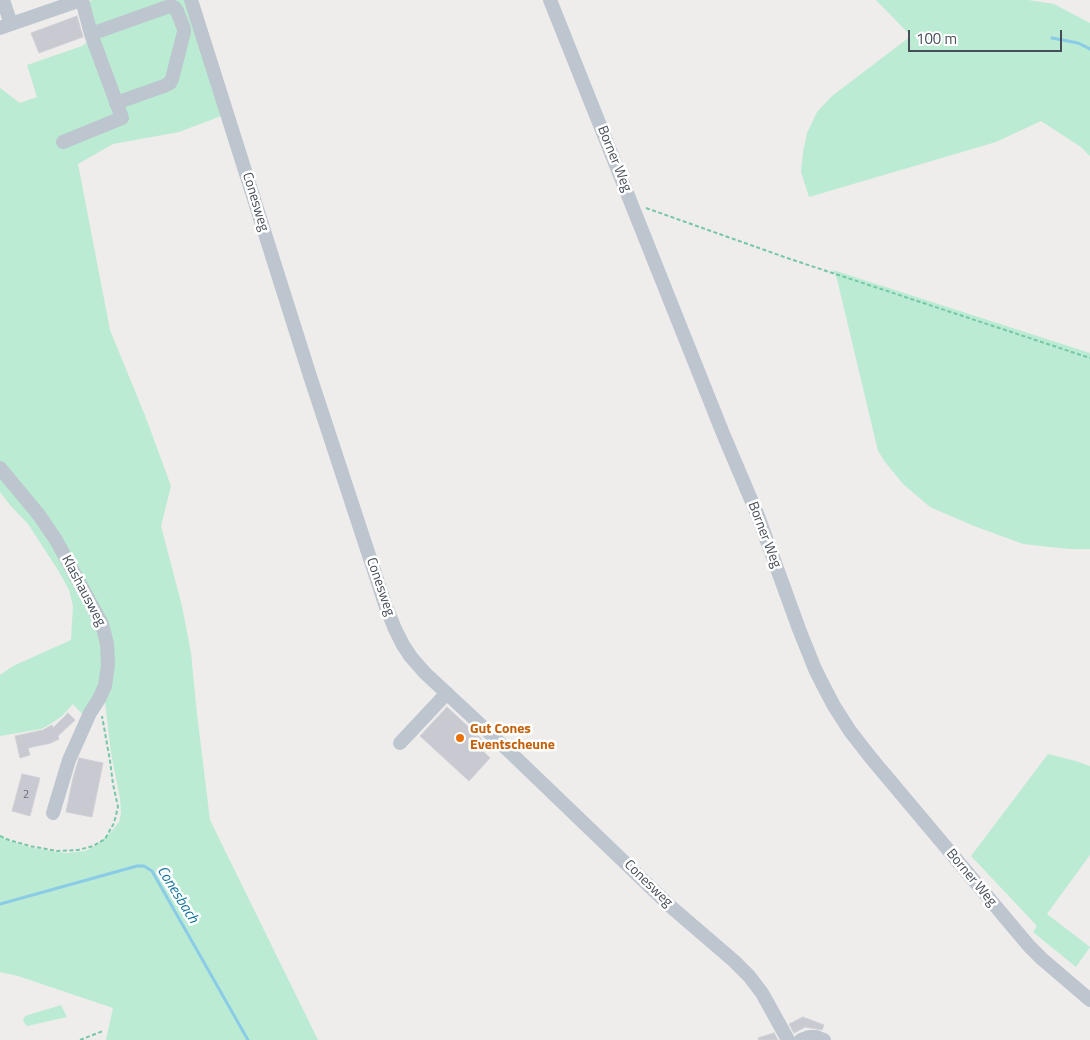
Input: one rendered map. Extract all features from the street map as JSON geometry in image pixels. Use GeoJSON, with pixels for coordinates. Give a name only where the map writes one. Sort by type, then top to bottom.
{"type":"FeatureCollection","features":[{"type":"Feature","properties":{"kind":"street"},"geometry":{"type":"LineString","coordinates":[[2,0],[5,26],[81,0],[122,118],[63,142]]}},
{"type":"Feature","properties":{"kind":"street","name":"Conesweg"},"geometry":{"type":"LineString","coordinates":[[191,0],[310,376],[386,607],[395,629],[411,657],[425,673],[670,906],[734,961],[762,993],[788,1040]]}},
{"type":"Feature","properties":{"kind":"street","name":"Borner Weg"},"geometry":{"type":"LineString","coordinates":[[550,0],[724,436],[758,516],[812,661],[834,706],[871,758],[1029,946],[1047,964],[1090,1000]]}},
{"type":"Feature","properties":{"kind":"street"},"geometry":{"type":"LineString","coordinates":[[92,34],[170,6],[174,7],[177,11],[184,29],[170,83],[116,103]]}},
{"type":"Feature","properties":{"kind":"street","name":"Klashausweg"},"geometry":{"type":"LineString","coordinates":[[0,468],[39,514],[56,540],[102,624],[107,644],[108,665],[105,686],[68,760],[53,814]]}},
{"type":"Feature","properties":{"kind":"street"},"geometry":{"type":"LineString","coordinates":[[400,743],[447,693]]}},
{"type":"Feature","properties":{"kind":"street"},"geometry":{"type":"LineString","coordinates":[[801,1040],[809,1037],[824,1040]]}},
{"type":"Feature","properties":{"kind":"path"},"geometry":{"type":"LineString","coordinates":[[632,204],[808,265],[1090,358]]}},
{"type":"Feature","properties":{"kind":"path"},"geometry":{"type":"LineString","coordinates":[[0,836],[30,846],[57,851],[78,850],[93,846],[105,839],[114,823],[118,807],[99,699]]}},
{"type":"Feature","properties":{"kind":"path"},"geometry":{"type":"LineString","coordinates":[[80,1040],[103,1031]]}},
{"type":"Feature","properties":{"kind":"green space"},"geometry":{"type":"Polygon","coordinates":[[[92,0],[186,0],[224,115],[179,132],[113,144],[78,164],[110,330],[171,486],[161,526],[182,606],[191,653],[210,820],[318,1040],[106,1040],[113,1008],[18,976],[0,972],[0,836],[29,847],[56,852],[85,851],[97,845],[111,832],[119,822],[121,813],[104,693],[103,624],[0,466],[0,88],[20,103],[37,97],[27,65],[82,46],[91,39],[85,4],[92,0]]]}},
{"type":"Feature","properties":{"kind":"green space"},"geometry":{"type":"Polygon","coordinates":[[[876,0],[1028,0],[1054,4],[1090,23],[1090,156],[1081,147],[1041,121],[996,142],[809,197],[801,172],[807,133],[817,112],[832,96],[911,36],[876,0]]]}},
{"type":"Feature","properties":{"kind":"green space"},"geometry":{"type":"Polygon","coordinates":[[[833,270],[1090,353],[1090,549],[1069,549],[1023,544],[930,507],[903,484],[878,451],[837,279],[833,270]]]}},
{"type":"Feature","properties":{"kind":"green space"},"geometry":{"type":"Polygon","coordinates":[[[0,470],[38,515],[100,625],[104,686],[84,716],[73,704],[61,717],[41,729],[0,736],[0,675],[13,666],[71,640],[73,606],[69,590],[58,570],[28,524],[0,492],[0,470]]]}},
{"type":"Feature","properties":{"kind":"green space"},"geometry":{"type":"Polygon","coordinates":[[[1048,754],[1090,766],[1090,855],[1047,914],[1090,947],[1076,967],[1033,932],[1037,926],[971,856],[1048,754]]]}},
{"type":"Feature","properties":{"kind":"green space"},"geometry":{"type":"Polygon","coordinates":[[[61,1005],[67,1017],[27,1026],[23,1021],[25,1016],[61,1005]]]}},
{"type":"Feature","properties":{"kind":"building"},"geometry":{"type":"Polygon","coordinates":[[[77,16],[83,37],[39,53],[31,33],[77,16]]]}},
{"type":"Feature","properties":{"kind":"building"},"geometry":{"type":"Polygon","coordinates":[[[447,707],[488,745],[483,751],[490,758],[469,781],[420,736],[447,707]]]}},
{"type":"Feature","properties":{"kind":"building"},"geometry":{"type":"Polygon","coordinates":[[[68,713],[75,720],[58,736],[59,739],[51,743],[28,748],[30,755],[20,758],[15,736],[43,730],[52,725],[53,728],[68,713]]]}},
{"type":"Feature","properties":{"kind":"building"},"geometry":{"type":"Polygon","coordinates":[[[79,758],[103,763],[92,817],[66,812],[79,758]]]}},
{"type":"Feature","properties":{"kind":"building"},"geometry":{"type":"Polygon","coordinates":[[[22,774],[40,778],[30,816],[12,811],[22,774]]]}},
{"type":"Feature","properties":{"kind":"building"},"geometry":{"type":"Polygon","coordinates":[[[803,1017],[824,1025],[822,1030],[805,1027],[794,1033],[789,1024],[803,1017]]]}},
{"type":"Feature","properties":{"kind":"building"},"geometry":{"type":"Polygon","coordinates":[[[774,1033],[778,1040],[759,1040],[758,1038],[774,1033]]]}},
{"type":"Feature","properties":{"kind":"waterway"},"geometry":{"type":"LineString","coordinates":[[1052,38],[1078,43],[1090,49]]}},
{"type":"Feature","properties":{"kind":"waterway","name":"Conesbach"},"geometry":{"type":"LineString","coordinates":[[0,904],[137,866],[144,866],[152,871],[248,1040]]}},
{"type":"Feature","properties":{"kind":"place","name":"Gut Cones Eventscheune"},"geometry":{"type":"Point","coordinates":[460,738]}}]}
